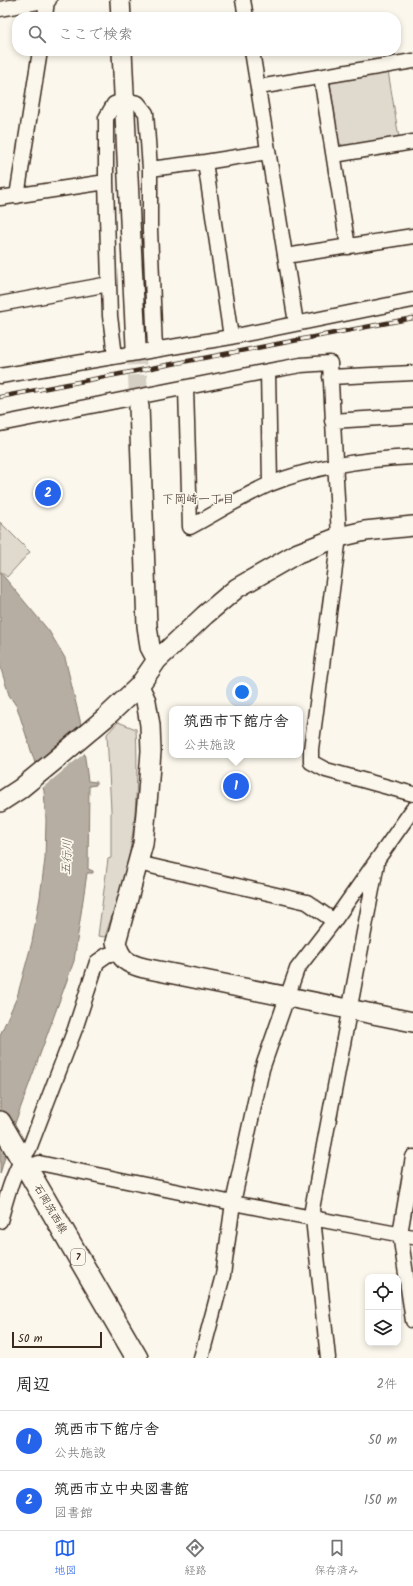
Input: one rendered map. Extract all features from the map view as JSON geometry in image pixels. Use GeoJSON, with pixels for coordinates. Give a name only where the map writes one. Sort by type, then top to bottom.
{"type":"FeatureCollection","features":[{"type":"Feature","properties":{"kind":"main road","name":"石岡筑西線"},"geometry":{"type":"LineString","coordinates":[[0,1122],[137,1358]]}},
{"type":"Feature","properties":{"kind":"street"},"geometry":{"type":"LineString","coordinates":[[0,9],[48,0],[46,12]]}},
{"type":"Feature","properties":{"kind":"street"},"geometry":{"type":"LineString","coordinates":[[120,0],[121,12]]}},
{"type":"Feature","properties":{"kind":"street"},"geometry":{"type":"LineString","coordinates":[[243,0],[245,12]]}},
{"type":"Feature","properties":{"kind":"street"},"geometry":{"type":"LineString","coordinates":[[18,196],[39,56]]}},
{"type":"Feature","properties":{"kind":"street"},"geometry":{"type":"LineString","coordinates":[[122,56],[136,346]]}},
{"type":"Feature","properties":{"kind":"street"},"geometry":{"type":"LineString","coordinates":[[253,56],[296,323]]}},
{"type":"Feature","properties":{"kind":"street"},"geometry":{"type":"LineString","coordinates":[[259,88],[413,61]]}},
{"type":"Feature","properties":{"kind":"street"},"geometry":{"type":"LineString","coordinates":[[321,77],[348,247]]}},
{"type":"Feature","properties":{"kind":"street"},"geometry":{"type":"LineString","coordinates":[[115,356],[110,316],[106,182],[106,118],[114,104],[125,100],[138,102],[146,113],[150,169],[150,230],[155,349]]}},
{"type":"Feature","properties":{"kind":"street"},"geometry":{"type":"LineString","coordinates":[[334,155],[413,142]]}},
{"type":"Feature","properties":{"kind":"street"},"geometry":{"type":"LineString","coordinates":[[150,169],[268,152]]}},
{"type":"Feature","properties":{"kind":"street"},"geometry":{"type":"LineString","coordinates":[[205,162],[231,337]]}},
{"type":"Feature","properties":{"kind":"street"},"geometry":{"type":"LineString","coordinates":[[0,198],[106,182]]}},
{"type":"Feature","properties":{"kind":"street"},"geometry":{"type":"LineString","coordinates":[[286,256],[413,236]]}},
{"type":"Feature","properties":{"kind":"street"},"geometry":{"type":"LineString","coordinates":[[0,304],[109,284]]}},
{"type":"Feature","properties":{"kind":"street"},"geometry":{"type":"LineString","coordinates":[[0,376],[231,337],[413,300]]}},
{"type":"Feature","properties":{"kind":"street"},"geometry":{"type":"LineString","coordinates":[[0,424],[268,371],[301,365],[330,363],[334,466],[339,537],[311,749],[311,762],[326,770],[413,794]]}},
{"type":"Feature","properties":{"kind":"street"},"geometry":{"type":"LineString","coordinates":[[268,371],[270,484]]}},
{"type":"Feature","properties":{"kind":"street"},"geometry":{"type":"LineString","coordinates":[[330,377],[413,373]]}},
{"type":"Feature","properties":{"kind":"street"},"geometry":{"type":"LineString","coordinates":[[186,388],[190,527],[270,484],[307,472],[379,458],[413,457]]}},
{"type":"Feature","properties":{"kind":"street"},"geometry":{"type":"LineString","coordinates":[[139,406],[147,631],[150,647],[157,660]]}},
{"type":"Feature","properties":{"kind":"street"},"geometry":{"type":"LineString","coordinates":[[332,420],[413,416]]}},
{"type":"Feature","properties":{"kind":"street"},"geometry":{"type":"LineString","coordinates":[[0,802],[20,789],[105,718],[139,686],[157,660],[205,615],[237,588],[298,553],[339,537],[365,531],[413,526]]}},
{"type":"Feature","properties":{"kind":"street"},"geometry":{"type":"LineString","coordinates":[[139,686],[149,711],[151,751],[142,844],[116,942],[122,958],[131,965],[287,998],[413,1022]]}},
{"type":"Feature","properties":{"kind":"street"},"geometry":{"type":"LineString","coordinates":[[201,1358],[223,1275],[233,1203],[262,1069],[297,969],[413,809]]}},
{"type":"Feature","properties":{"kind":"street"},"geometry":{"type":"LineString","coordinates":[[328,1358],[312,1209],[342,1053],[348,1010],[378,859]]}},
{"type":"Feature","properties":{"kind":"street"},"geometry":{"type":"LineString","coordinates":[[138,863],[307,902],[334,920]]}},
{"type":"Feature","properties":{"kind":"street"},"geometry":{"type":"LineString","coordinates":[[0,1221],[11,1183],[29,1149],[76,1029],[97,962],[107,955],[119,952]]}},
{"type":"Feature","properties":{"kind":"street"},"geometry":{"type":"LineString","coordinates":[[413,1157],[406,1235],[413,1321]]}},
{"type":"Feature","properties":{"kind":"street"},"geometry":{"type":"LineString","coordinates":[[23,1161],[233,1203],[406,1235]]}},
{"type":"Feature","properties":{"kind":"shaded area"},"geometry":{"type":"Polygon","coordinates":[[[388,71],[399,138],[344,146],[339,143],[330,83],[333,79],[388,71]]]}},
{"type":"Feature","properties":{"kind":"shaded area"},"geometry":{"type":"Polygon","coordinates":[[[0,522],[30,552],[7,577],[0,571],[0,522]]]}},
{"type":"Feature","properties":{"kind":"shaded area"},"geometry":{"type":"Polygon","coordinates":[[[118,722],[136,729],[136,806],[128,862],[105,937],[98,936],[108,859],[111,858],[111,810],[107,734],[118,722]]]}},
{"type":"Feature","properties":{"kind":"water","name":"五行川"},"geometry":{"type":"Polygon","coordinates":[[[0,572],[49,631],[65,658],[80,720],[88,781],[96,782],[96,785],[89,786],[88,869],[93,871],[93,873],[87,873],[74,961],[15,1123],[0,1174],[0,1035],[17,997],[32,942],[45,859],[46,820],[44,791],[17,707],[9,695],[0,666],[0,572]]]}},
{"type":"Feature","properties":{"kind":"pier"},"geometry":{"type":"Polygon","coordinates":[[[83,724],[86,752],[41,789],[33,766],[83,724]]]}},
{"type":"Feature","properties":{"kind":"tunnel"},"geometry":{"type":"LineString","coordinates":[[136,346],[139,406]]}},
{"type":"Feature","properties":{"kind":"railway"},"geometry":{"type":"LineString","coordinates":[[0,397],[413,318]]}},
{"type":"Feature","properties":{"kind":"place","name":"筑西市立中央図書館"},"geometry":{"type":"Point","coordinates":[48,493]}},
{"type":"Feature","properties":{"kind":"place","name":"筑西市下館庁舎"},"geometry":{"type":"Point","coordinates":[236,786]}},
{"type":"Feature","properties":{"kind":"district","name":"下岡崎一丁目"},"geometry":{"type":"Point","coordinates":[198,499]}}]}
